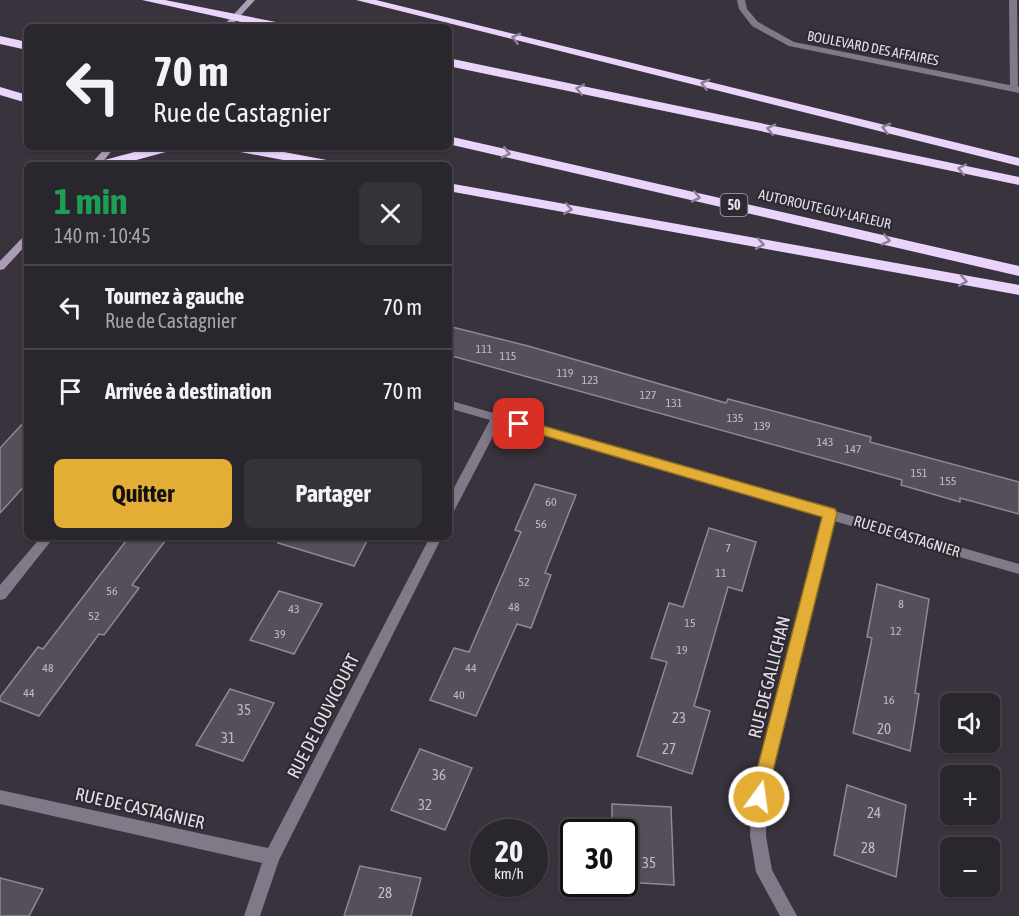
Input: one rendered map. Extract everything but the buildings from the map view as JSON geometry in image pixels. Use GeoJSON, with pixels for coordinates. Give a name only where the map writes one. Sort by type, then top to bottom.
{"type":"FeatureCollection","features":[{"type":"Feature","properties":{"kind":"highway"},"geometry":{"type":"LineString","coordinates":[[148,0],[266,24]]}},
{"type":"Feature","properties":{"kind":"highway"},"geometry":{"type":"LineString","coordinates":[[362,0],[1019,162]]}},
{"type":"Feature","properties":{"kind":"highway"},"geometry":{"type":"LineString","coordinates":[[0,40],[24,45]]}},
{"type":"Feature","properties":{"kind":"highway"},"geometry":{"type":"LineString","coordinates":[[452,63],[1019,181]]}},
{"type":"Feature","properties":{"kind":"highway"},"geometry":{"type":"LineString","coordinates":[[0,91],[24,98]]}},
{"type":"Feature","properties":{"kind":"highway","name":"AUTOROUTE GUY-LAFLEUR"},"geometry":{"type":"LineString","coordinates":[[452,142],[1019,271]]}},
{"type":"Feature","properties":{"kind":"highway"},"geometry":{"type":"LineString","coordinates":[[113,162],[157,150]]}},
{"type":"Feature","properties":{"kind":"highway"},"geometry":{"type":"LineString","coordinates":[[250,150],[316,162]]}},
{"type":"Feature","properties":{"kind":"highway"},"geometry":{"type":"LineString","coordinates":[[452,188],[1019,290]]}},
{"type":"Feature","properties":{"kind":"main road"},"geometry":{"type":"LineString","coordinates":[[229,24],[252,0]]}},
{"type":"Feature","properties":{"kind":"main road"},"geometry":{"type":"LineString","coordinates":[[98,162],[108,150]]}},
{"type":"Feature","properties":{"kind":"main road"},"geometry":{"type":"LineString","coordinates":[[0,267],[24,241]]}},
{"type":"Feature","properties":{"kind":"street","name":"BOULEVARD DES AFFAIRES"},"geometry":{"type":"LineString","coordinates":[[741,0],[746,14],[760,28],[802,48],[1016,89]]}},
{"type":"Feature","properties":{"kind":"street"},"geometry":{"type":"LineString","coordinates":[[1013,0],[1016,89]]}},
{"type":"Feature","properties":{"kind":"street","name":"RUE DE CASTAGNIER"},"geometry":{"type":"LineString","coordinates":[[452,405],[1019,569]]}},
{"type":"Feature","properties":{"kind":"street"},"geometry":{"type":"LineString","coordinates":[[452,504],[497,417]]}},
{"type":"Feature","properties":{"kind":"street","name":"RUE DE GALLICHAN"},"geometry":{"type":"LineString","coordinates":[[789,916],[764,872],[758,836],[759,797],[830,513]]}},
{"type":"Feature","properties":{"kind":"street"},"geometry":{"type":"LineString","coordinates":[[0,595],[46,540]]}},
{"type":"Feature","properties":{"kind":"street","name":"RUE DE LOUVICOURT"},"geometry":{"type":"LineString","coordinates":[[252,916],[272,857],[434,540]]}},
{"type":"Feature","properties":{"kind":"street","name":"RUE DE CASTAGNIER"},"geometry":{"type":"LineString","coordinates":[[0,796],[272,857]]}},
{"type":"Feature","properties":{"kind":"route"},"geometry":{"type":"LineString","coordinates":[[519,424],[830,513],[759,797]]}}]}
